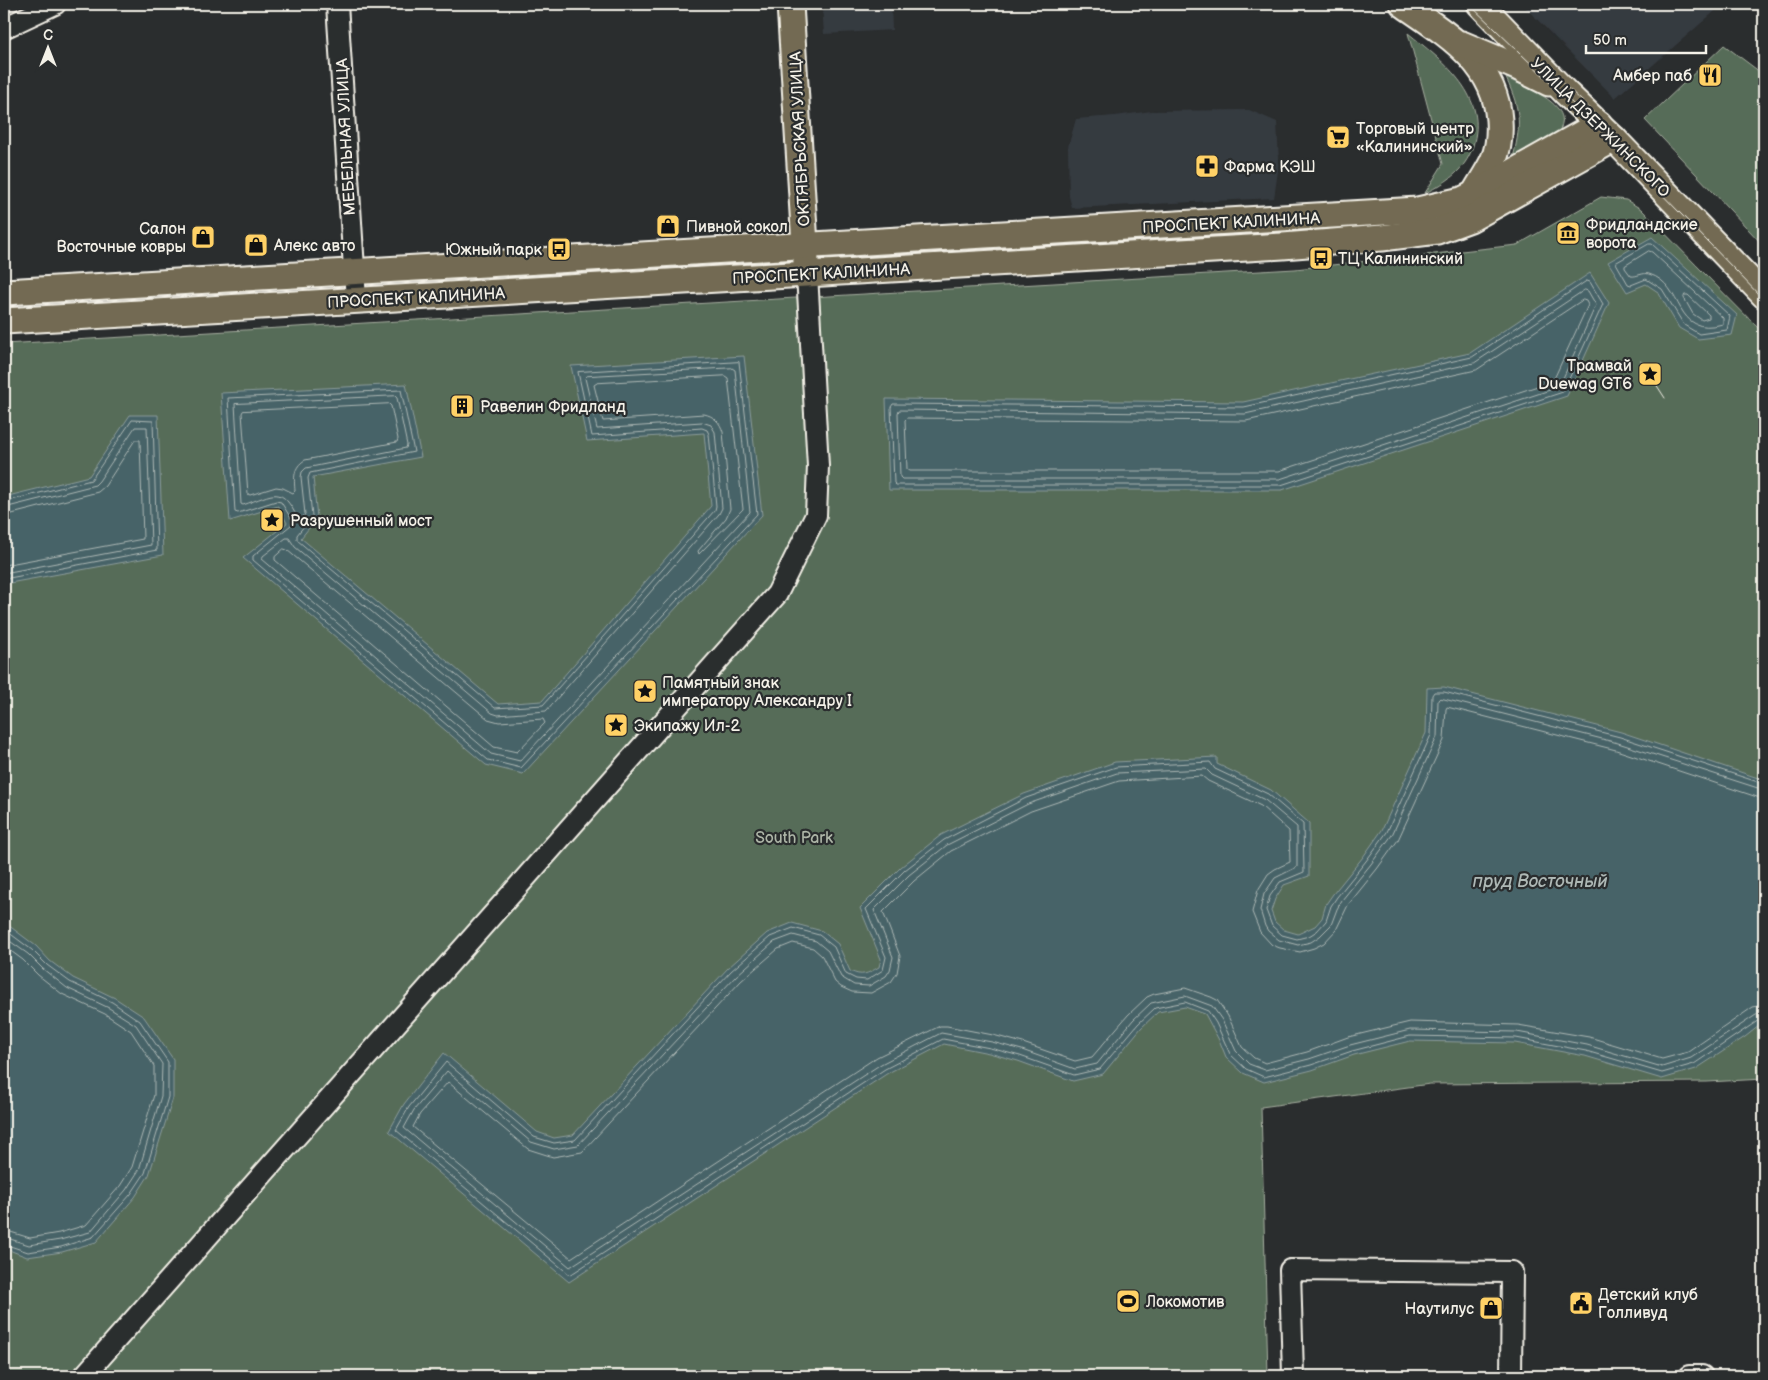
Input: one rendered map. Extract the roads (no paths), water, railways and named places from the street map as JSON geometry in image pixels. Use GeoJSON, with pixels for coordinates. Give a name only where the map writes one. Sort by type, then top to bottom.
{"type":"FeatureCollection","features":[{"type":"Feature","properties":{"kind":"main road","name":"ОКТЯБРЬСКАЯ УЛИЦА"},"geometry":{"type":"LineString","coordinates":[[790,4],[807,274]]}},
{"type":"Feature","properties":{"kind":"main road"},"geometry":{"type":"LineString","coordinates":[[1403,4],[1454,40],[1476,62],[1491,83],[1498,107],[1500,135],[1494,160],[1463,211],[1437,231]]}},
{"type":"Feature","properties":{"kind":"main road","name":"УЛИЦА ДЗЕРЖИНСКОГО"},"geometry":{"type":"LineString","coordinates":[[1480,4],[1566,93],[1607,131],[1764,295]]}},
{"type":"Feature","properties":{"kind":"main road"},"geometry":{"type":"LineString","coordinates":[[1454,40],[1519,68],[1566,93]]}},
{"type":"Feature","properties":{"kind":"main road","name":"ПРОСПЕКТ КАЛИНИНА"},"geometry":{"type":"LineString","coordinates":[[4,292],[1418,210],[1462,200],[1607,131]]}},
{"type":"Feature","properties":{"kind":"main road","name":"ПРОСПЕКТ КАЛИНИНА"},"geometry":{"type":"LineString","coordinates":[[4,321],[1283,246],[1382,238],[1437,231],[1470,219],[1607,131]]}},
{"type":"Feature","properties":{"kind":"street"},"geometry":{"type":"LineString","coordinates":[[4,28],[55,4]]}},
{"type":"Feature","properties":{"kind":"street","name":"МЕБЕЛЬНАЯ УЛИЦА"},"geometry":{"type":"LineString","coordinates":[[337,4],[356,300]]}},
{"type":"Feature","properties":{"kind":"street"},"geometry":{"type":"LineString","coordinates":[[84,1376],[777,594],[816,515],[818,466],[807,274]]}},
{"type":"Feature","properties":{"kind":"street"},"geometry":{"type":"LineString","coordinates":[[1293,1376],[1290,1270],[1512,1272],[1511,1376]]}},
{"type":"Feature","properties":{"kind":"street"},"geometry":{"type":"LineString","coordinates":[[1689,1376],[1702,1376]]}},
{"type":"Feature","properties":{"kind":"water"},"geometry":{"type":"Polygon","coordinates":[[[1652,237],[1737,315],[1732,335],[1698,339],[1679,328],[1658,292],[1646,284],[1627,292],[1608,262],[1652,237]]]}},
{"type":"Feature","properties":{"kind":"water"},"geometry":{"type":"Polygon","coordinates":[[[1590,273],[1609,303],[1567,396],[1282,490],[889,490],[886,399],[1243,402],[1470,353],[1590,273]]]}},
{"type":"Feature","properties":{"kind":"water"},"geometry":{"type":"Polygon","coordinates":[[[744,356],[762,515],[523,774],[486,765],[243,558],[287,523],[278,506],[230,521],[221,393],[406,384],[421,457],[313,477],[317,518],[301,538],[498,704],[542,701],[711,506],[704,433],[587,441],[571,366],[744,356]]]}},
{"type":"Feature","properties":{"kind":"water"},"geometry":{"type":"Polygon","coordinates":[[[130,415],[158,415],[163,555],[4,584],[4,497],[89,476],[130,415]]]}},
{"type":"Feature","properties":{"kind":"water","name":"пруд Восточный"},"geometry":{"type":"Polygon","coordinates":[[[1444,687],[1621,732],[1764,780],[1764,1022],[1745,1037],[1696,1069],[1662,1079],[1585,1056],[1515,1043],[1410,1041],[1354,1055],[1312,1070],[1264,1082],[1243,1073],[1226,1057],[1205,1014],[1185,1007],[1158,1012],[1141,1028],[1103,1074],[1073,1081],[1018,1061],[944,1044],[888,1073],[569,1282],[389,1131],[404,1104],[444,1053],[537,1132],[554,1138],[573,1135],[728,968],[767,933],[792,923],[822,931],[838,944],[850,971],[864,974],[871,971],[879,967],[881,959],[860,908],[901,867],[941,835],[1024,794],[1115,762],[1217,757],[1217,764],[1271,790],[1309,823],[1309,876],[1284,885],[1275,899],[1271,911],[1275,922],[1284,930],[1298,934],[1315,926],[1322,918],[1326,904],[1382,830],[1426,733],[1427,688],[1444,687]]]}},
{"type":"Feature","properties":{"kind":"water"},"geometry":{"type":"Polygon","coordinates":[[[4,922],[36,946],[50,961],[73,978],[115,998],[144,1017],[173,1059],[173,1098],[149,1175],[135,1197],[96,1242],[62,1252],[27,1257],[4,1248],[4,922]]]}},
{"type":"Feature","properties":{"kind":"tram line"},"geometry":{"type":"LineString","coordinates":[[1469,4],[1596,126],[1764,300]]}},
{"type":"Feature","properties":{"kind":"tram line"},"geometry":{"type":"LineString","coordinates":[[1549,71],[1608,128]]}},
{"type":"Feature","properties":{"kind":"tram line"},"geometry":{"type":"LineString","coordinates":[[1641,361],[1665,398]]}},
{"type":"Feature","properties":{"kind":"place","name":"Амбер паб"},"geometry":{"type":"Point","coordinates":[1710,75]}},
{"type":"Feature","properties":{"kind":"place","name":"Торговый центр «Калининский»"},"geometry":{"type":"Point","coordinates":[1338,137]}},
{"type":"Feature","properties":{"kind":"place","name":"Фарма КЭШ"},"geometry":{"type":"Point","coordinates":[1207,166]}},
{"type":"Feature","properties":{"kind":"place","name":"Пивной сокол"},"geometry":{"type":"Point","coordinates":[668,226]}},
{"type":"Feature","properties":{"kind":"place","name":"Фридландские ворота"},"geometry":{"type":"Point","coordinates":[1568,233]}},
{"type":"Feature","properties":{"kind":"place","name":"Салон Восточные ковры"},"geometry":{"type":"Point","coordinates":[203,237]}},
{"type":"Feature","properties":{"kind":"place","name":"Алекс авто"},"geometry":{"type":"Point","coordinates":[256,245]}},
{"type":"Feature","properties":{"kind":"place","name":"Южный парк"},"geometry":{"type":"Point","coordinates":[559,249]}},
{"type":"Feature","properties":{"kind":"place","name":"ТЦ Калининский"},"geometry":{"type":"Point","coordinates":[1321,258]}},
{"type":"Feature","properties":{"kind":"place","name":"Трамвай Duewag GT6"},"geometry":{"type":"Point","coordinates":[1650,374]}},
{"type":"Feature","properties":{"kind":"place","name":"Равелин Фридланд"},"geometry":{"type":"Point","coordinates":[462,406]}},
{"type":"Feature","properties":{"kind":"place","name":"Разрушенный мост"},"geometry":{"type":"Point","coordinates":[272,520]}},
{"type":"Feature","properties":{"kind":"place","name":"Памятный знак императору Александру I"},"geometry":{"type":"Point","coordinates":[645,691]}},
{"type":"Feature","properties":{"kind":"place","name":"Экипажу Ил-2"},"geometry":{"type":"Point","coordinates":[616,725]}},
{"type":"Feature","properties":{"kind":"place","name":"Локомотив"},"geometry":{"type":"Point","coordinates":[1128,1301]}},
{"type":"Feature","properties":{"kind":"place","name":"Детский клуб Голливуд"},"geometry":{"type":"Point","coordinates":[1581,1303]}},
{"type":"Feature","properties":{"kind":"place","name":"Наутилус"},"geometry":{"type":"Point","coordinates":[1491,1308]}},
{"type":"Feature","properties":{"kind":"park label","name":"South Park"},"geometry":{"type":"Point","coordinates":[794,837]}}]}
